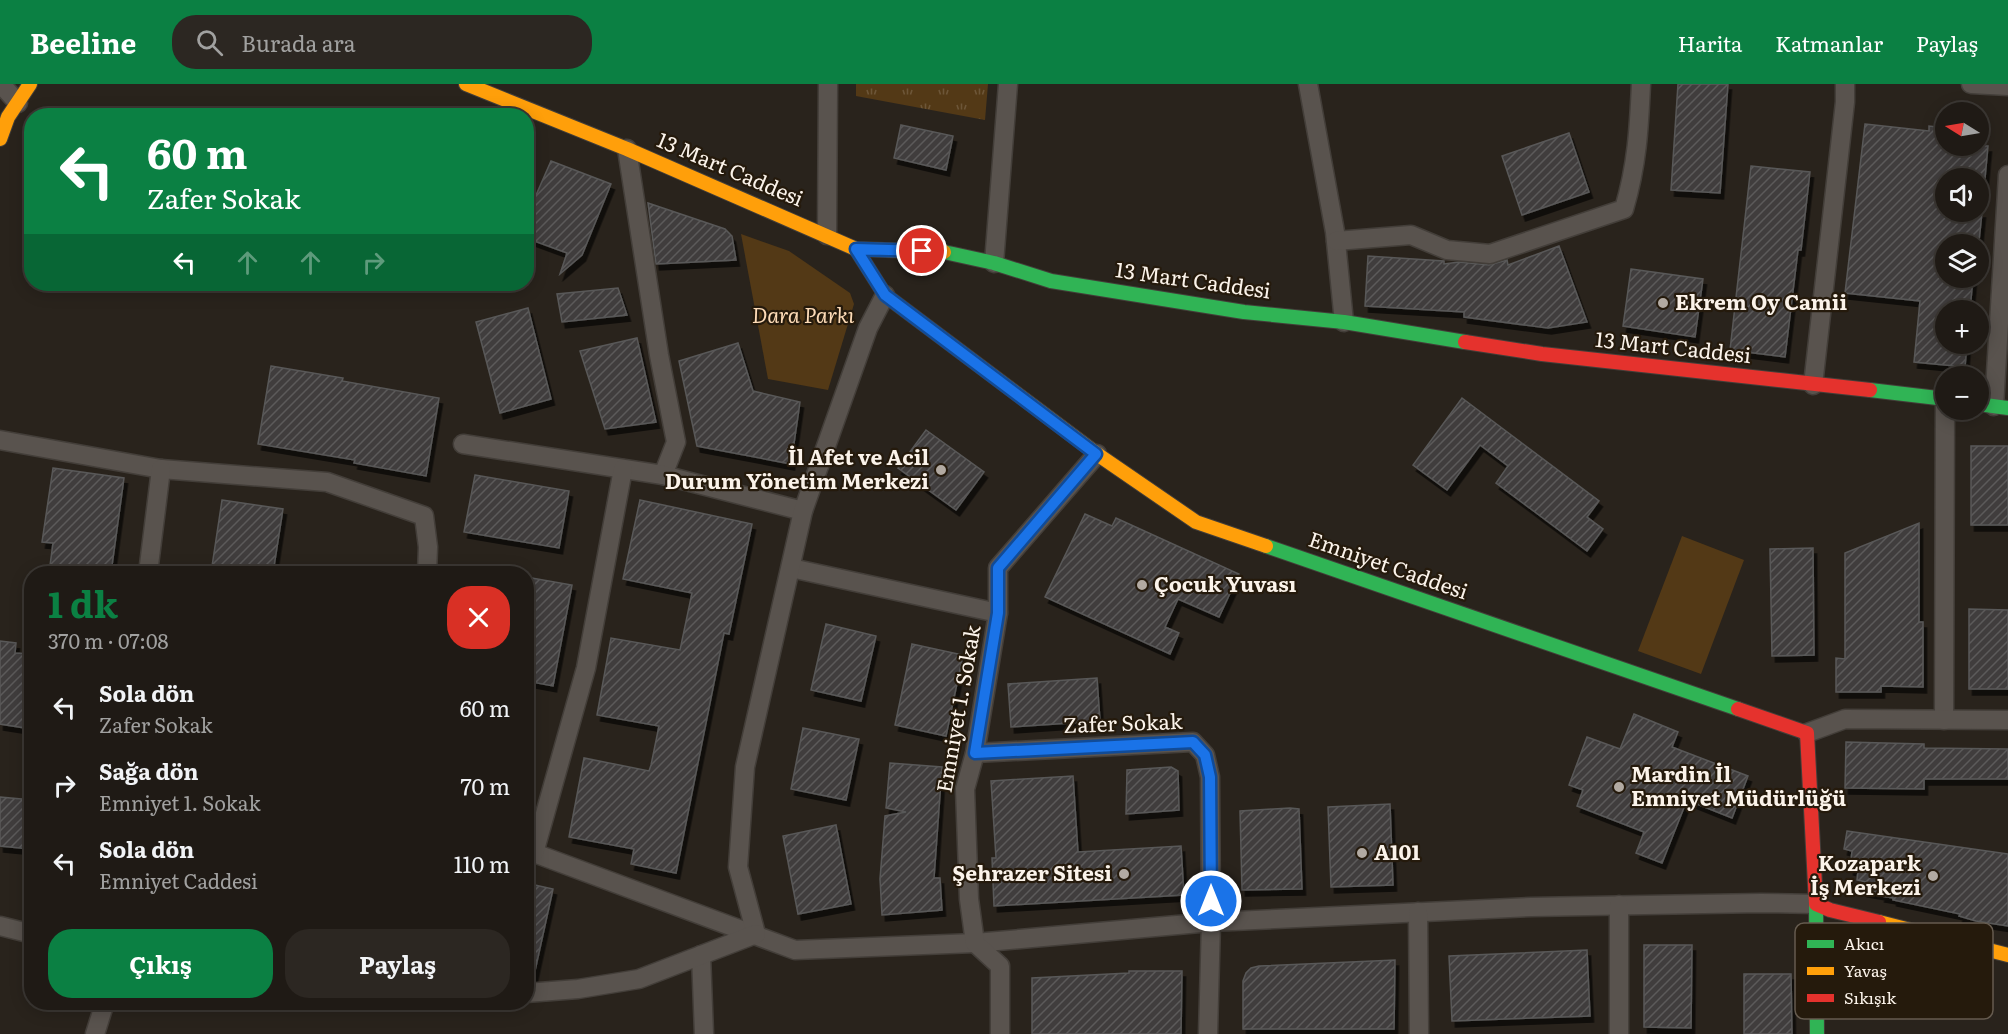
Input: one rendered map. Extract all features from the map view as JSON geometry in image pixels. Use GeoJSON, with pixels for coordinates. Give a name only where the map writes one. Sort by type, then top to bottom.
{"type":"FeatureCollection","features":[{"type":"Feature","properties":{"kind":"street"},"geometry":{"type":"LineString","coordinates":[[1,84],[18,103]]}},
{"type":"Feature","properties":{"kind":"street"},"geometry":{"type":"LineString","coordinates":[[0,139],[8,117],[30,84]]}},
{"type":"Feature","properties":{"kind":"street","name":"13 Mart Caddesi"},"geometry":{"type":"LineString","coordinates":[[466,84],[525,108]]}},
{"type":"Feature","properties":{"kind":"street"},"geometry":{"type":"LineString","coordinates":[[827,235],[828,84]]}},
{"type":"Feature","properties":{"kind":"street"},"geometry":{"type":"LineString","coordinates":[[994,263],[1008,84]]}},
{"type":"Feature","properties":{"kind":"street"},"geometry":{"type":"LineString","coordinates":[[1308,84],[1336,241],[1344,322]]}},
{"type":"Feature","properties":{"kind":"street"},"geometry":{"type":"LineString","coordinates":[[1336,241],[1411,235],[1448,250],[1490,254],[1624,209],[1633,178],[1641,84]]}},
{"type":"Feature","properties":{"kind":"street"},"geometry":{"type":"LineString","coordinates":[[1814,385],[1845,84]]}},
{"type":"Feature","properties":{"kind":"street"},"geometry":{"type":"LineString","coordinates":[[1971,84],[2008,86]]}},
{"type":"Feature","properties":{"kind":"street","name":"13 Mart Caddesi"},"geometry":{"type":"LineString","coordinates":[[534,111],[627,149],[856,249],[944,252],[994,263],[1051,281],[1244,312],[1344,322],[1542,354],[1935,398]]}},
{"type":"Feature","properties":{"kind":"street"},"geometry":{"type":"LineString","coordinates":[[627,149],[659,355],[676,442],[663,476]]}},
{"type":"Feature","properties":{"kind":"street"},"geometry":{"type":"LineString","coordinates":[[1993,406],[2008,175]]}},
{"type":"Feature","properties":{"kind":"street","name":"Emniyet Caddesi"},"geometry":{"type":"LineString","coordinates":[[856,249],[885,295],[1096,454],[1196,522],[1807,733]]}},
{"type":"Feature","properties":{"kind":"street"},"geometry":{"type":"LineString","coordinates":[[756,933],[738,867],[745,767],[803,511],[868,328],[885,295]]}},
{"type":"Feature","properties":{"kind":"street"},"geometry":{"type":"LineString","coordinates":[[1944,720],[1945,420]]}},
{"type":"Feature","properties":{"kind":"street"},"geometry":{"type":"LineString","coordinates":[[0,441],[161,469],[327,482],[424,516],[428,547],[427,566]]}},
{"type":"Feature","properties":{"kind":"street"},"geometry":{"type":"LineString","coordinates":[[463,444],[663,476],[803,511]]}},
{"type":"Feature","properties":{"kind":"street","name":"Emniyet 1. Sokak"},"geometry":{"type":"LineString","coordinates":[[975,943],[969,899],[965,789],[975,753],[998,613],[998,568],[1096,454]]}},
{"type":"Feature","properties":{"kind":"street"},"geometry":{"type":"LineString","coordinates":[[149,566],[161,469]]}},
{"type":"Feature","properties":{"kind":"street"},"geometry":{"type":"LineString","coordinates":[[534,838],[586,669],[623,469]]}},
{"type":"Feature","properties":{"kind":"street"},"geometry":{"type":"LineString","coordinates":[[791,568],[998,613]]}},
{"type":"Feature","properties":{"kind":"street"},"geometry":{"type":"LineString","coordinates":[[1822,923],[1823,907],[1807,733],[1845,719],[2008,720]]}},
{"type":"Feature","properties":{"kind":"street","name":"Zafer Sokak"},"geometry":{"type":"LineString","coordinates":[[975,753],[1193,742],[1205,755],[1210,777],[1211,922],[1208,1034]]}},
{"type":"Feature","properties":{"kind":"street"},"geometry":{"type":"LineString","coordinates":[[534,852],[756,933],[795,950],[975,943],[1211,922],[1619,905],[1823,907],[1885,923]]}},
{"type":"Feature","properties":{"kind":"street"},"geometry":{"type":"LineString","coordinates":[[1619,905],[1619,1034]]}},
{"type":"Feature","properties":{"kind":"street"},"geometry":{"type":"LineString","coordinates":[[1418,912],[1419,1034]]}},
{"type":"Feature","properties":{"kind":"street"},"geometry":{"type":"LineString","coordinates":[[0,926],[24,932]]}},
{"type":"Feature","properties":{"kind":"street"},"geometry":{"type":"LineString","coordinates":[[534,992],[578,989],[639,979],[756,933]]}},
{"type":"Feature","properties":{"kind":"street"},"geometry":{"type":"LineString","coordinates":[[975,943],[1000,966],[1000,1034]]}},
{"type":"Feature","properties":{"kind":"street"},"geometry":{"type":"LineString","coordinates":[[1993,951],[2008,955]]}},
{"type":"Feature","properties":{"kind":"street"},"geometry":{"type":"LineString","coordinates":[[701,955],[704,1034]]}},
{"type":"Feature","properties":{"kind":"street"},"geometry":{"type":"LineString","coordinates":[[95,1034],[102,1010]]}},
{"type":"Feature","properties":{"kind":"street"},"geometry":{"type":"LineString","coordinates":[[1817,1034],[1818,1019]]}},
{"type":"Feature","properties":{"kind":"green space"},"geometry":{"type":"Polygon","coordinates":[[[856,84],[988,84],[985,120],[856,96],[856,84]]]}},
{"type":"Feature","properties":{"kind":"green space","name":"Dara Parkı"},"geometry":{"type":"Polygon","coordinates":[[[741,234],[789,251],[850,293],[854,304],[828,390],[768,379],[741,234]]]}},
{"type":"Feature","properties":{"kind":"green space"},"geometry":{"type":"Polygon","coordinates":[[[1682,536],[1744,560],[1701,674],[1638,651],[1682,536]]]}},
{"type":"Feature","properties":{"kind":"building"},"geometry":{"type":"Polygon","coordinates":[[[1678,84],[1728,84],[1720,193],[1671,190],[1678,84]]]}},
{"type":"Feature","properties":{"kind":"building"},"geometry":{"type":"Polygon","coordinates":[[[1865,124],[1929,131],[1929,126],[1935,127],[1935,156],[1987,156],[1986,168],[1935,168],[1935,222],[1981,222],[1980,234],[1935,234],[1935,288],[1972,288],[1971,300],[1935,300],[1935,354],[1966,354],[1965,366],[1914,362],[1920,301],[1845,293],[1865,124]]]}},
{"type":"Feature","properties":{"kind":"building"},"geometry":{"type":"Polygon","coordinates":[[[901,125],[953,136],[946,170],[894,158],[901,125]]]}},
{"type":"Feature","properties":{"kind":"building"},"geometry":{"type":"Polygon","coordinates":[[[1569,133],[1589,192],[1522,215],[1502,156],[1569,133]]]}},
{"type":"Feature","properties":{"kind":"building"},"geometry":{"type":"Polygon","coordinates":[[[551,161],[611,184],[582,255],[560,274],[567,253],[534,241],[534,200],[551,161]]]}},
{"type":"Feature","properties":{"kind":"building"},"geometry":{"type":"Polygon","coordinates":[[[1751,166],[1810,172],[1785,357],[1730,350],[1751,166]]]}},
{"type":"Feature","properties":{"kind":"building"},"geometry":{"type":"Polygon","coordinates":[[[648,203],[725,229],[732,236],[736,260],[656,264],[648,203]]]}},
{"type":"Feature","properties":{"kind":"building"},"geometry":{"type":"Polygon","coordinates":[[[1559,246],[1587,322],[1548,328],[1464,317],[1464,312],[1365,306],[1368,256],[1444,261],[1444,264],[1459,262],[1489,265],[1507,260],[1508,265],[1559,246]]]}},
{"type":"Feature","properties":{"kind":"building","name":"Ekrem Oy Camii"},"geometry":{"type":"Polygon","coordinates":[[[1631,269],[1703,279],[1695,337],[1623,326],[1631,269]]]}},
{"type":"Feature","properties":{"kind":"building"},"geometry":{"type":"Polygon","coordinates":[[[618,288],[627,315],[562,322],[557,294],[618,288]]]}},
{"type":"Feature","properties":{"kind":"building"},"geometry":{"type":"Polygon","coordinates":[[[528,308],[551,399],[500,413],[476,322],[528,308]]]}},
{"type":"Feature","properties":{"kind":"building"},"geometry":{"type":"Polygon","coordinates":[[[637,338],[656,422],[605,429],[580,351],[637,338]]]}},
{"type":"Feature","properties":{"kind":"building"},"geometry":{"type":"Polygon","coordinates":[[[738,343],[753,391],[800,402],[791,464],[697,446],[679,361],[738,343]]]}},
{"type":"Feature","properties":{"kind":"building"},"geometry":{"type":"Polygon","coordinates":[[[271,366],[439,398],[426,476],[354,463],[355,460],[258,444],[271,366]]]}},
{"type":"Feature","properties":{"kind":"building"},"geometry":{"type":"Polygon","coordinates":[[[1462,398],[1599,501],[1587,517],[1603,529],[1587,551],[1496,483],[1508,466],[1480,445],[1447,490],[1413,465],[1462,398]]]}},
{"type":"Feature","properties":{"kind":"building","name":"İl Afet ve Acil Durum Yönetim Merkezi"},"geometry":{"type":"Polygon","coordinates":[[[926,430],[984,472],[956,510],[898,468],[926,430]]]}},
{"type":"Feature","properties":{"kind":"building"},"geometry":{"type":"Polygon","coordinates":[[[1971,446],[2008,446],[2008,525],[1971,525],[1971,446]]]}},
{"type":"Feature","properties":{"kind":"building"},"geometry":{"type":"Polygon","coordinates":[[[53,468],[124,478],[112,566],[50,566],[53,543],[42,542],[53,468]]]}},
{"type":"Feature","properties":{"kind":"building"},"geometry":{"type":"Polygon","coordinates":[[[475,475],[569,491],[559,548],[464,532],[475,475]]]}},
{"type":"Feature","properties":{"kind":"building"},"geometry":{"type":"Polygon","coordinates":[[[222,500],[283,509],[274,566],[212,566],[222,500]]]}},
{"type":"Feature","properties":{"kind":"building"},"geometry":{"type":"Polygon","coordinates":[[[640,500],[752,524],[729,634],[724,633],[676,873],[631,864],[634,849],[569,837],[584,758],[649,771],[651,765],[659,726],[597,715],[611,638],[680,650],[692,593],[623,579],[640,500]]]}},
{"type":"Feature","properties":{"kind":"building","name":"Çocuk Yuvası"},"geometry":{"type":"Polygon","coordinates":[[[1085,514],[1112,526],[1116,518],[1239,574],[1219,617],[1178,599],[1165,627],[1179,633],[1170,654],[1045,597],[1085,514]]]}},
{"type":"Feature","properties":{"kind":"building"},"geometry":{"type":"Polygon","coordinates":[[[1919,523],[1919,622],[1923,622],[1923,687],[1881,686],[1881,692],[1836,692],[1836,658],[1845,659],[1845,553],[1919,523]]]}},
{"type":"Feature","properties":{"kind":"building"},"geometry":{"type":"Polygon","coordinates":[[[1813,548],[1814,655],[1772,656],[1770,549],[1813,548]]]}},
{"type":"Feature","properties":{"kind":"building"},"geometry":{"type":"Polygon","coordinates":[[[534,578],[572,585],[553,686],[534,682],[534,578]]]}},
{"type":"Feature","properties":{"kind":"building"},"geometry":{"type":"Polygon","coordinates":[[[1969,609],[2008,610],[2008,689],[1969,689],[1969,609]]]}},
{"type":"Feature","properties":{"kind":"building"},"geometry":{"type":"Polygon","coordinates":[[[826,624],[876,636],[861,701],[811,690],[826,624]]]}},
{"type":"Feature","properties":{"kind":"building"},"geometry":{"type":"Polygon","coordinates":[[[0,641],[16,643],[15,653],[24,654],[24,728],[0,724],[0,641]]]}},
{"type":"Feature","properties":{"kind":"building"},"geometry":{"type":"Polygon","coordinates":[[[912,644],[963,655],[946,736],[895,725],[912,644]]]}},
{"type":"Feature","properties":{"kind":"building"},"geometry":{"type":"Polygon","coordinates":[[[1097,678],[1100,721],[1011,727],[1008,684],[1097,678]]]}},
{"type":"Feature","properties":{"kind":"building","name":"Mardin İl Emniyet Müdürlüğü"},"geometry":{"type":"Polygon","coordinates":[[[1634,714],[1678,732],[1672,747],[1748,776],[1732,818],[1687,800],[1662,863],[1636,853],[1644,832],[1577,806],[1583,790],[1569,785],[1587,737],[1620,749],[1634,714]]]}},
{"type":"Feature","properties":{"kind":"building"},"geometry":{"type":"Polygon","coordinates":[[[803,728],[859,739],[846,800],[791,789],[803,728]]]}},
{"type":"Feature","properties":{"kind":"building"},"geometry":{"type":"Polygon","coordinates":[[[1846,742],[1924,744],[1924,748],[2008,749],[2008,779],[1924,779],[1924,789],[1845,788],[1846,742]]]}},
{"type":"Feature","properties":{"kind":"building"},"geometry":{"type":"Polygon","coordinates":[[[890,763],[942,767],[934,878],[940,878],[942,910],[882,915],[880,879],[885,816],[906,812],[886,808],[890,763]]]}},
{"type":"Feature","properties":{"kind":"building"},"geometry":{"type":"Polygon","coordinates":[[[1171,767],[1178,771],[1179,810],[1126,814],[1127,770],[1171,767]]]}},
{"type":"Feature","properties":{"kind":"building"},"geometry":{"type":"Polygon","coordinates":[[[1073,776],[1078,852],[1181,846],[1184,895],[994,906],[992,858],[996,858],[991,781],[1073,776]]]}},
{"type":"Feature","properties":{"kind":"building"},"geometry":{"type":"Polygon","coordinates":[[[0,797],[24,799],[24,848],[0,846],[0,797]]]}},
{"type":"Feature","properties":{"kind":"building"},"geometry":{"type":"Polygon","coordinates":[[[1390,804],[1393,885],[1331,887],[1328,807],[1390,804]]]}},
{"type":"Feature","properties":{"kind":"building"},"geometry":{"type":"Polygon","coordinates":[[[1299,809],[1302,889],[1242,890],[1240,811],[1299,809]]]}},
{"type":"Feature","properties":{"kind":"building"},"geometry":{"type":"Polygon","coordinates":[[[836,825],[851,904],[798,914],[783,836],[836,825]]]}},
{"type":"Feature","properties":{"kind":"building","name":"Kozapark İş Merkezi"},"geometry":{"type":"Polygon","coordinates":[[[1847,831],[2008,854],[2008,926],[1976,921],[1959,916],[1960,914],[1893,900],[1893,898],[1881,896],[1882,894],[1864,891],[1866,882],[1857,880],[1858,871],[1850,869],[1852,851],[1844,849],[1847,831]]]}},
{"type":"Feature","properties":{"kind":"building"},"geometry":{"type":"Polygon","coordinates":[[[534,885],[553,889],[534,975],[534,885]]]}},
{"type":"Feature","properties":{"kind":"building"},"geometry":{"type":"Polygon","coordinates":[[[1644,945],[1692,945],[1691,1028],[1644,1027],[1644,945]]]}},
{"type":"Feature","properties":{"kind":"building"},"geometry":{"type":"Polygon","coordinates":[[[1587,950],[1590,1016],[1452,1021],[1449,956],[1587,950]]]}},
{"type":"Feature","properties":{"kind":"building"},"geometry":{"type":"Polygon","coordinates":[[[1395,960],[1394,1029],[1243,1029],[1243,981],[1251,968],[1395,960]]]}},
{"type":"Feature","properties":{"kind":"building"},"geometry":{"type":"Polygon","coordinates":[[[1129,971],[1182,971],[1181,1034],[1032,1034],[1032,978],[1129,973],[1129,971]]]}},
{"type":"Feature","properties":{"kind":"building"},"geometry":{"type":"Polygon","coordinates":[[[1744,974],[1791,974],[1792,1034],[1744,1034],[1744,974]]]}},
{"type":"Feature","properties":{"kind":"traffic: fast"},"geometry":{"type":"LineString","coordinates":[[944,252],[994,263],[1051,281],[1244,312],[1344,322],[1465,342]]}},
{"type":"Feature","properties":{"kind":"traffic: fast"},"geometry":{"type":"LineString","coordinates":[[1870,390],[1935,398]]}},
{"type":"Feature","properties":{"kind":"traffic: fast"},"geometry":{"type":"LineString","coordinates":[[1989,405],[2008,408]]}},
{"type":"Feature","properties":{"kind":"traffic: fast"},"geometry":{"type":"LineString","coordinates":[[1266,546],[1738,709]]}},
{"type":"Feature","properties":{"kind":"traffic: fast"},"geometry":{"type":"LineString","coordinates":[[1816,904],[1816,923]]}},
{"type":"Feature","properties":{"kind":"traffic: fast"},"geometry":{"type":"LineString","coordinates":[[1817,1019],[1817,1034]]}},
{"type":"Feature","properties":{"kind":"traffic: slow"},"geometry":{"type":"LineString","coordinates":[[0,139],[8,117],[30,84]]}},
{"type":"Feature","properties":{"kind":"traffic: slow"},"geometry":{"type":"LineString","coordinates":[[466,84],[525,108]]}},
{"type":"Feature","properties":{"kind":"traffic: slow"},"geometry":{"type":"LineString","coordinates":[[534,111],[627,149],[856,249],[944,252]]}},
{"type":"Feature","properties":{"kind":"traffic: slow"},"geometry":{"type":"LineString","coordinates":[[856,249],[885,295],[1097,454],[1196,522],[1266,546]]}},
{"type":"Feature","properties":{"kind":"traffic: slow"},"geometry":{"type":"LineString","coordinates":[[1879,922],[1883,923]]}},
{"type":"Feature","properties":{"kind":"traffic: slow"},"geometry":{"type":"LineString","coordinates":[[1993,951],[2008,955]]}},
{"type":"Feature","properties":{"kind":"traffic: jam"},"geometry":{"type":"LineString","coordinates":[[1465,342],[1542,354],[1870,390]]}},
{"type":"Feature","properties":{"kind":"traffic: jam"},"geometry":{"type":"LineString","coordinates":[[1738,709],[1807,733],[1816,904],[1830,910],[1879,922]]}},
{"type":"Feature","properties":{"kind":"place","name":"Ekrem Oy Camii"},"geometry":{"type":"Point","coordinates":[1663,303]}},
{"type":"Feature","properties":{"kind":"place","name":"İl Afet ve Acil Durum Yönetim Merkezi"},"geometry":{"type":"Point","coordinates":[941,470]}},
{"type":"Feature","properties":{"kind":"place","name":"Çocuk Yuvası"},"geometry":{"type":"Point","coordinates":[1142,585]}},
{"type":"Feature","properties":{"kind":"place","name":"Mardin İl Emniyet Müdürlüğü"},"geometry":{"type":"Point","coordinates":[1619,787]}},
{"type":"Feature","properties":{"kind":"place","name":"A101"},"geometry":{"type":"Point","coordinates":[1362,853]}},
{"type":"Feature","properties":{"kind":"place","name":"Şehrazer Sitesi"},"geometry":{"type":"Point","coordinates":[1124,874]}},
{"type":"Feature","properties":{"kind":"place","name":"Kozapark İş Merkezi"},"geometry":{"type":"Point","coordinates":[1933,876]}},
{"type":"Feature","properties":{"kind":"route"},"geometry":{"type":"LineString","coordinates":[[922,251],[856,249],[885,295],[1096,454],[998,568],[998,613],[975,753],[1193,742],[1205,755],[1210,777],[1211,901]]}}]}
